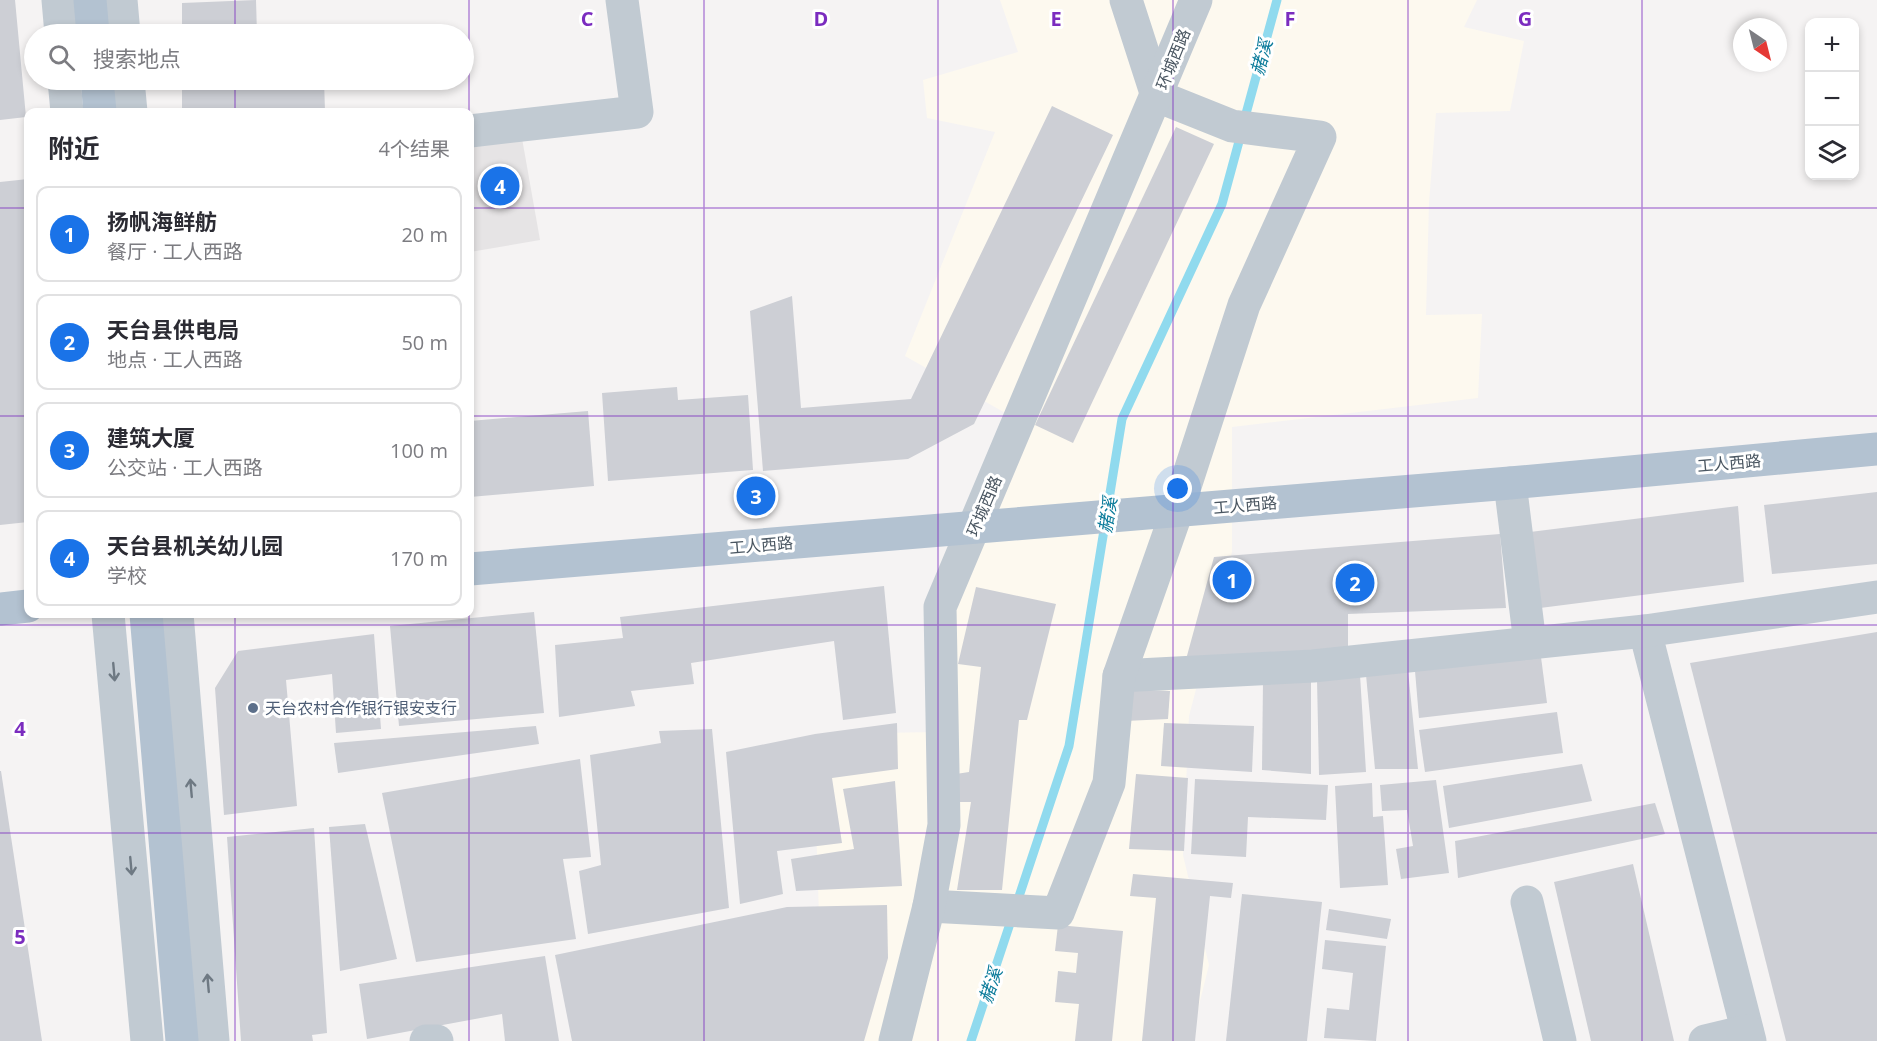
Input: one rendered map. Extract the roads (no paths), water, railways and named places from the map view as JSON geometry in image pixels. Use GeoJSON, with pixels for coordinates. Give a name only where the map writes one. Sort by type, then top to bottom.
{"type":"FeatureCollection","features":[{"type":"Feature","properties":{"kind":"main road"},"geometry":{"type":"LineString","coordinates":[[90,0],[92,24]]}},
{"type":"Feature","properties":{"kind":"main road"},"geometry":{"type":"LineString","coordinates":[[98,90],[100,108]]}},
{"type":"Feature","properties":{"kind":"main road","name":"工人西路"},"geometry":{"type":"LineString","coordinates":[[474,569],[1510,483],[1877,448]]}},
{"type":"Feature","properties":{"kind":"main road"},"geometry":{"type":"LineString","coordinates":[[0,609],[24,606]]}},
{"type":"Feature","properties":{"kind":"main road"},"geometry":{"type":"LineString","coordinates":[[146,618],[182,1041]]}},
{"type":"Feature","properties":{"kind":"street"},"geometry":{"type":"LineString","coordinates":[[58,0],[60,24]]}},
{"type":"Feature","properties":{"kind":"street"},"geometry":{"type":"LineString","coordinates":[[121,0],[123,24]]}},
{"type":"Feature","properties":{"kind":"street"},"geometry":{"type":"LineString","coordinates":[[474,131],[637,112],[622,0]]}},
{"type":"Feature","properties":{"kind":"street"},"geometry":{"type":"LineString","coordinates":[[929,906],[1058,913],[1109,783],[1119,675],[1177,511],[1244,305],[1320,137],[1232,126],[1157,96],[1126,0]]}},
{"type":"Feature","properties":{"kind":"street","name":"环城西路"},"geometry":{"type":"LineString","coordinates":[[895,1041],[929,906],[944,825],[940,607],[1196,0]]}},
{"type":"Feature","properties":{"kind":"street"},"geometry":{"type":"LineString","coordinates":[[65,90],[67,108]]}},
{"type":"Feature","properties":{"kind":"street"},"geometry":{"type":"LineString","coordinates":[[129,90],[131,108]]}},
{"type":"Feature","properties":{"kind":"street"},"geometry":{"type":"LineString","coordinates":[[1510,483],[1530,643]]}},
{"type":"Feature","properties":{"kind":"street"},"geometry":{"type":"LineString","coordinates":[[1119,675],[1313,666],[1645,631],[1877,597]]}},
{"type":"Feature","properties":{"kind":"street"},"geometry":{"type":"LineString","coordinates":[[108,618],[147,1041]]}},
{"type":"Feature","properties":{"kind":"street"},"geometry":{"type":"LineString","coordinates":[[177,618],[213,1041]]}},
{"type":"Feature","properties":{"kind":"street"},"geometry":{"type":"LineString","coordinates":[[1645,631],[1748,1036],[1705,1041]]}},
{"type":"Feature","properties":{"kind":"street"},"geometry":{"type":"LineString","coordinates":[[1527,902],[1560,1041]]}},
{"type":"Feature","properties":{"kind":"street"},"geometry":{"type":"LineString","coordinates":[[426,1041],[437,1041]]}},
{"type":"Feature","properties":{"kind":"waterway","name":"赭溪"},"geometry":{"type":"LineString","coordinates":[[1244,121],[1277,0]]}},
{"type":"Feature","properties":{"kind":"waterway","name":"赭溪"},"geometry":{"type":"LineString","coordinates":[[971,1041],[1069,746],[1122,419],[1222,204],[1241,134]]}},
{"type":"Feature","properties":{"kind":"place","name":"天台县机关幼儿园"},"geometry":{"type":"Point","coordinates":[500,186]}},
{"type":"Feature","properties":{"kind":"place","name":"建筑大厦"},"geometry":{"type":"Point","coordinates":[756,496]}},
{"type":"Feature","properties":{"kind":"place","name":"扬帆海鲜舫"},"geometry":{"type":"Point","coordinates":[1232,580]}},
{"type":"Feature","properties":{"kind":"place","name":"天台县供电局"},"geometry":{"type":"Point","coordinates":[1355,583]}},
{"type":"Feature","properties":{"kind":"place","name":"天台农村合作银行银安支行"},"geometry":{"type":"Point","coordinates":[253,708]}}]}
